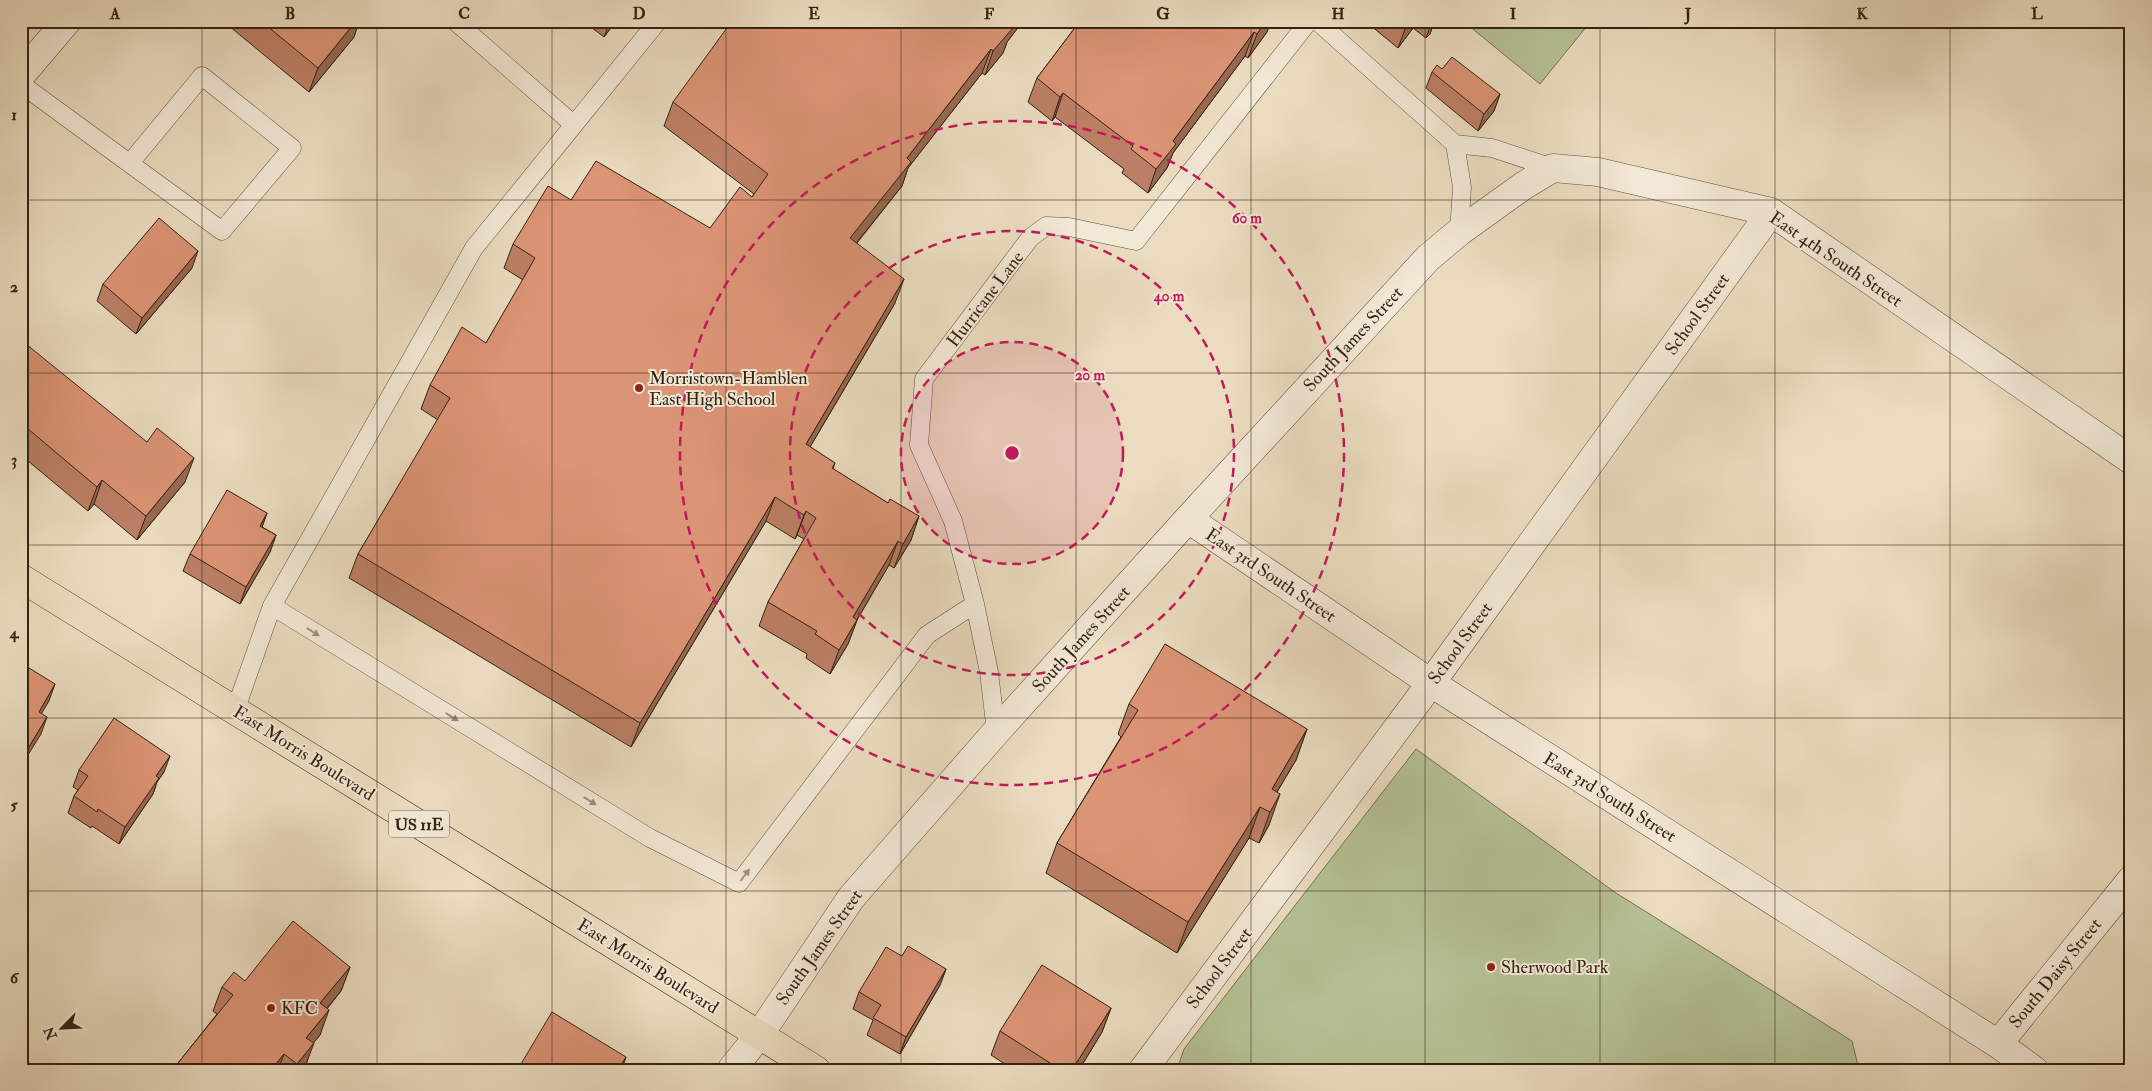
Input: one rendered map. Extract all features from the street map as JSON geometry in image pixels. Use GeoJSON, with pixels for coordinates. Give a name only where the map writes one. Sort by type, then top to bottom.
{"type":"FeatureCollection","features":[{"type":"Feature","properties":{"kind":"main road","name":"East Morris Boulevard"},"geometry":{"type":"LineString","coordinates":[[21,578],[816,1070]]}},
{"type":"Feature","properties":{"kind":"street"},"geometry":{"type":"LineString","coordinates":[[21,75],[67,21]]}},
{"type":"Feature","properties":{"kind":"street"},"geometry":{"type":"LineString","coordinates":[[1459,232],[1523,186],[1553,168]]}},
{"type":"Feature","properties":{"kind":"street","name":"East 4th South Street"},"geometry":{"type":"LineString","coordinates":[[1553,168],[1598,172],[1770,212],[2131,460]]}},
{"type":"Feature","properties":{"kind":"street","name":"School Street"},"geometry":{"type":"LineString","coordinates":[[1143,1070],[1431,683],[1770,212]]}},
{"type":"Feature","properties":{"kind":"street","name":"South James Street"},"geometry":{"type":"LineString","coordinates":[[731,1070],[760,1034],[851,898],[996,732],[1188,519],[1428,258],[1459,232]]}},
{"type":"Feature","properties":{"kind":"street","name":"East 3rd South Street"},"geometry":{"type":"LineString","coordinates":[[1188,519],[1431,683],[1998,1044],[2034,1070]]}},
{"type":"Feature","properties":{"kind":"street","name":"South Daisy Street"},"geometry":{"type":"LineString","coordinates":[[1998,1044],[2131,880]]}},
{"type":"Feature","properties":{"kind":"lane"},"geometry":{"type":"LineString","coordinates":[[455,21],[573,124]]}},
{"type":"Feature","properties":{"kind":"lane"},"geometry":{"type":"LineString","coordinates":[[235,710],[272,606],[474,248],[658,21]]}},
{"type":"Feature","properties":{"kind":"lane","name":"Hurricane Lane"},"geometry":{"type":"LineString","coordinates":[[996,732],[989,672],[975,604],[952,521],[920,445],[924,379],[1030,238],[1046,226],[1069,227],[1136,241],[1309,21]]}},
{"type":"Feature","properties":{"kind":"lane"},"geometry":{"type":"LineString","coordinates":[[1317,21],[1455,144],[1492,148],[1553,168]]}},
{"type":"Feature","properties":{"kind":"lane"},"geometry":{"type":"LineString","coordinates":[[21,84],[222,230],[292,148],[202,76],[130,163]]}},
{"type":"Feature","properties":{"kind":"lane"},"geometry":{"type":"LineString","coordinates":[[1455,144],[1462,187],[1459,232]]}},
{"type":"Feature","properties":{"kind":"lane"},"geometry":{"type":"LineString","coordinates":[[272,606],[650,838],[739,883],[927,635],[975,604]]}},
{"type":"Feature","properties":{"kind":"green space"},"geometry":{"type":"Polygon","coordinates":[[[1463,21],[1591,21],[1540,84],[1463,21]]]}},
{"type":"Feature","properties":{"kind":"green space","name":"Sherwood Park"},"geometry":{"type":"Polygon","coordinates":[[[1416,749],[1616,893],[1852,1041],[1859,1070],[1177,1070],[1184,1049],[1416,749]]]}},
{"type":"Feature","properties":{"kind":"building"},"geometry":{"type":"Polygon","coordinates":[[[261,21],[356,21],[318,68],[261,21]]]}},
{"type":"Feature","properties":{"kind":"building","name":"Morristown-Hamblen East High School"},"geometry":{"type":"Polygon","coordinates":[[[732,21],[1013,21],[1009,27],[1012,29],[993,51],[991,49],[907,158],[911,162],[850,238],[904,279],[806,444],[835,463],[832,468],[888,503],[890,499],[919,516],[903,544],[898,541],[853,617],[857,620],[839,650],[815,634],[817,631],[768,602],[816,518],[806,511],[804,515],[775,497],[640,723],[358,554],[450,398],[430,385],[462,327],[486,343],[535,258],[513,244],[548,186],[571,200],[596,161],[710,228],[740,187],[752,197],[768,174],[673,102],[732,21]]]}},
{"type":"Feature","properties":{"kind":"building"},"geometry":{"type":"Polygon","coordinates":[[[1080,21],[1266,21],[1257,34],[1254,32],[1173,141],[1176,144],[1156,169],[1131,149],[1133,146],[1063,93],[1060,97],[1037,78],[1080,21]]]}},
{"type":"Feature","properties":{"kind":"building"},"geometry":{"type":"Polygon","coordinates":[[[1452,57],[1500,94],[1484,114],[1432,72],[1437,65],[1442,69],[1452,57]]]}},
{"type":"Feature","properties":{"kind":"building"},"geometry":{"type":"Polygon","coordinates":[[[159,218],[198,251],[142,318],[103,284],[159,218]]]}},
{"type":"Feature","properties":{"kind":"building"},"geometry":{"type":"Polygon","coordinates":[[[21,340],[147,442],[157,428],[194,458],[146,516],[102,480],[97,487],[21,423],[23,415],[21,414],[21,340]]]}},
{"type":"Feature","properties":{"kind":"building"},"geometry":{"type":"Polygon","coordinates":[[[227,490],[267,513],[260,526],[276,535],[246,587],[190,554],[227,490]]]}},
{"type":"Feature","properties":{"kind":"building"},"geometry":{"type":"Polygon","coordinates":[[[1165,644],[1307,729],[1272,789],[1280,794],[1270,812],[1260,807],[1188,922],[1057,843],[1138,710],[1129,704],[1165,644]]]}},
{"type":"Feature","properties":{"kind":"building"},"geometry":{"type":"Polygon","coordinates":[[[21,663],[55,684],[39,712],[47,717],[21,760],[21,663]]]}},
{"type":"Feature","properties":{"kind":"building"},"geometry":{"type":"Polygon","coordinates":[[[114,718],[170,756],[156,776],[159,778],[125,827],[98,809],[97,812],[74,796],[88,776],[79,770],[114,718]]]}},
{"type":"Feature","properties":{"kind":"building","name":"KFC"},"geometry":{"type":"Polygon","coordinates":[[[293,921],[350,967],[320,1003],[329,1010],[306,1038],[314,1043],[297,1064],[284,1054],[271,1070],[187,1070],[178,1063],[233,995],[222,987],[234,972],[245,981],[293,921]]]}},
{"type":"Feature","properties":{"kind":"building"},"geometry":{"type":"Polygon","coordinates":[[[908,946],[946,969],[906,1037],[873,1018],[881,1005],[859,992],[886,947],[902,956],[908,946]]]}},
{"type":"Feature","properties":{"kind":"building"},"geometry":{"type":"Polygon","coordinates":[[[1042,965],[1111,1008],[1072,1070],[1061,1070],[1000,1031],[1042,965]]]}},
{"type":"Feature","properties":{"kind":"building"},"geometry":{"type":"Polygon","coordinates":[[[552,1012],[626,1057],[618,1070],[531,1070],[521,1064],[552,1012]]]}},
{"type":"Feature","properties":{"kind":"place","name":"Morristown-Hamblen East High School"},"geometry":{"type":"Point","coordinates":[639,388]}},
{"type":"Feature","properties":{"kind":"place","name":"Sherwood Park"},"geometry":{"type":"Point","coordinates":[1491,967]}},
{"type":"Feature","properties":{"kind":"place","name":"KFC"},"geometry":{"type":"Point","coordinates":[271,1008]}}]}
